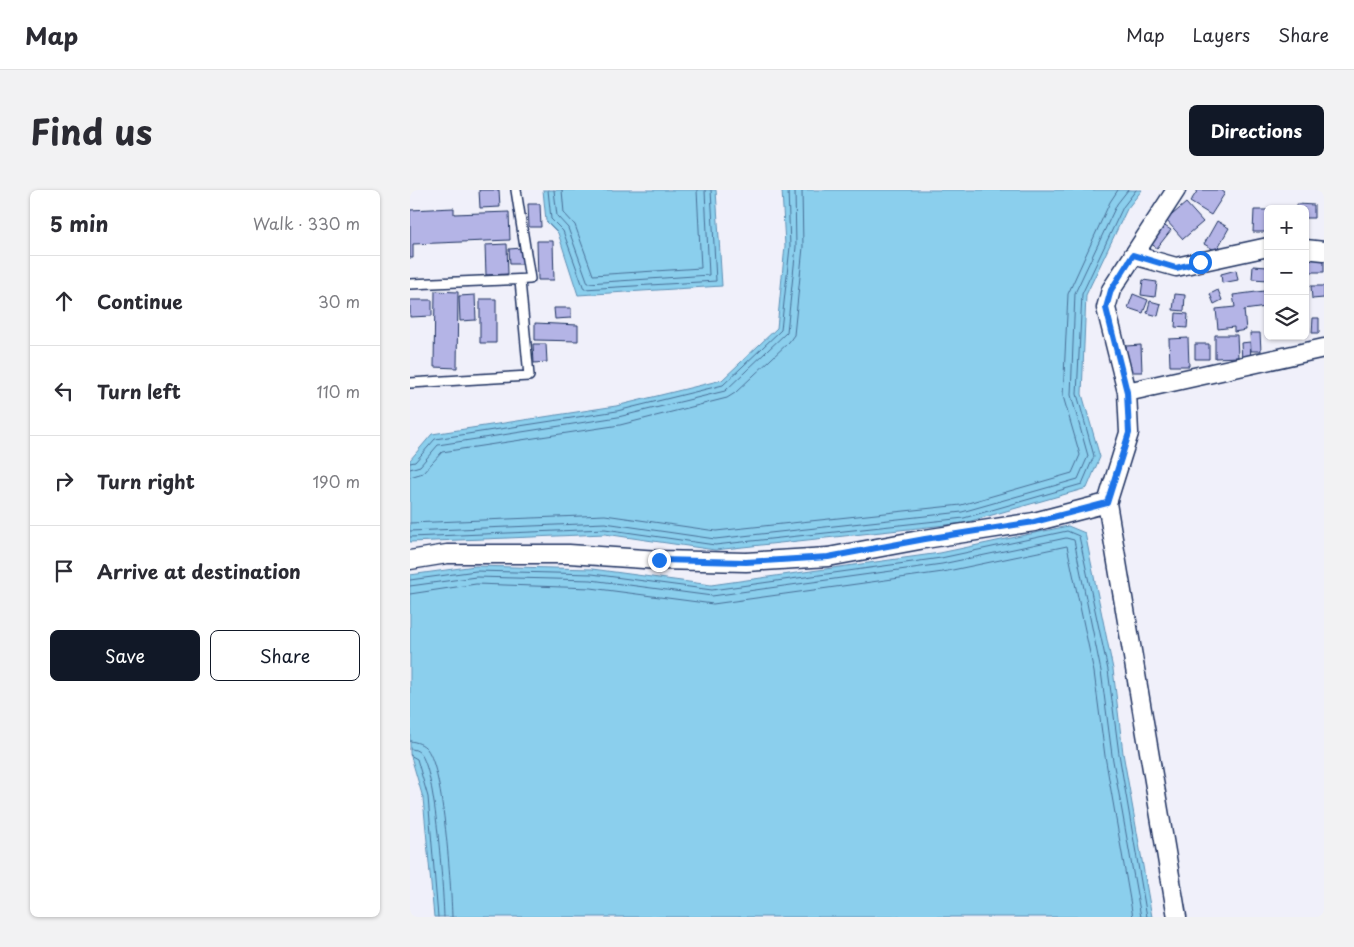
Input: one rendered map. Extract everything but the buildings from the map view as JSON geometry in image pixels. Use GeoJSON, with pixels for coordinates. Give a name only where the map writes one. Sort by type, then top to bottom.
{"type":"FeatureCollection","features":[{"type":"Feature","properties":{"kind":"street"},"geometry":{"type":"LineString","coordinates":[[1176,190],[1111,290],[1106,308],[1127,392],[1129,433],[1107,503],[1177,917]]}},
{"type":"Feature","properties":{"kind":"street"},"geometry":{"type":"LineString","coordinates":[[1133,255],[1176,268],[1264,248]]}},
{"type":"Feature","properties":{"kind":"street"},"geometry":{"type":"LineString","coordinates":[[1309,249],[1324,251]]}},
{"type":"Feature","properties":{"kind":"street"},"geometry":{"type":"LineString","coordinates":[[1127,392],[1324,348]]}},
{"type":"Feature","properties":{"kind":"street"},"geometry":{"type":"LineString","coordinates":[[410,560],[447,554],[568,554],[659,560],[746,562],[828,557],[1034,522],[1107,503]]}},
{"type":"Feature","properties":{"kind":"lane"},"geometry":{"type":"LineString","coordinates":[[410,284],[520,281],[530,279],[516,190]]}},
{"type":"Feature","properties":{"kind":"lane"},"geometry":{"type":"LineString","coordinates":[[410,383],[529,376],[520,281]]}},
{"type":"Feature","properties":{"kind":"water"},"geometry":{"type":"Polygon","coordinates":[[[543,190],[716,190],[722,286],[578,295],[558,233],[546,221],[543,190]]]}},
{"type":"Feature","properties":{"kind":"water"},"geometry":{"type":"Polygon","coordinates":[[[782,190],[1142,190],[1127,209],[1086,295],[1082,394],[1100,457],[1087,488],[964,523],[715,550],[605,534],[410,542],[410,460],[432,434],[616,406],[722,380],[777,328],[785,246],[782,190]]]}},
{"type":"Feature","properties":{"kind":"water"},"geometry":{"type":"Polygon","coordinates":[[[1068,526],[1085,533],[1113,669],[1123,753],[1152,917],[434,917],[423,798],[410,753],[410,575],[475,566],[592,569],[711,585],[940,553],[1068,526]]]}},
{"type":"Feature","properties":{"kind":"route"},"geometry":{"type":"LineString","coordinates":[[659,560],[746,562],[828,557],[1034,522],[1107,503],[1129,433],[1127,392],[1106,308],[1111,290],[1133,255],[1176,268],[1200,262]]}}]}
